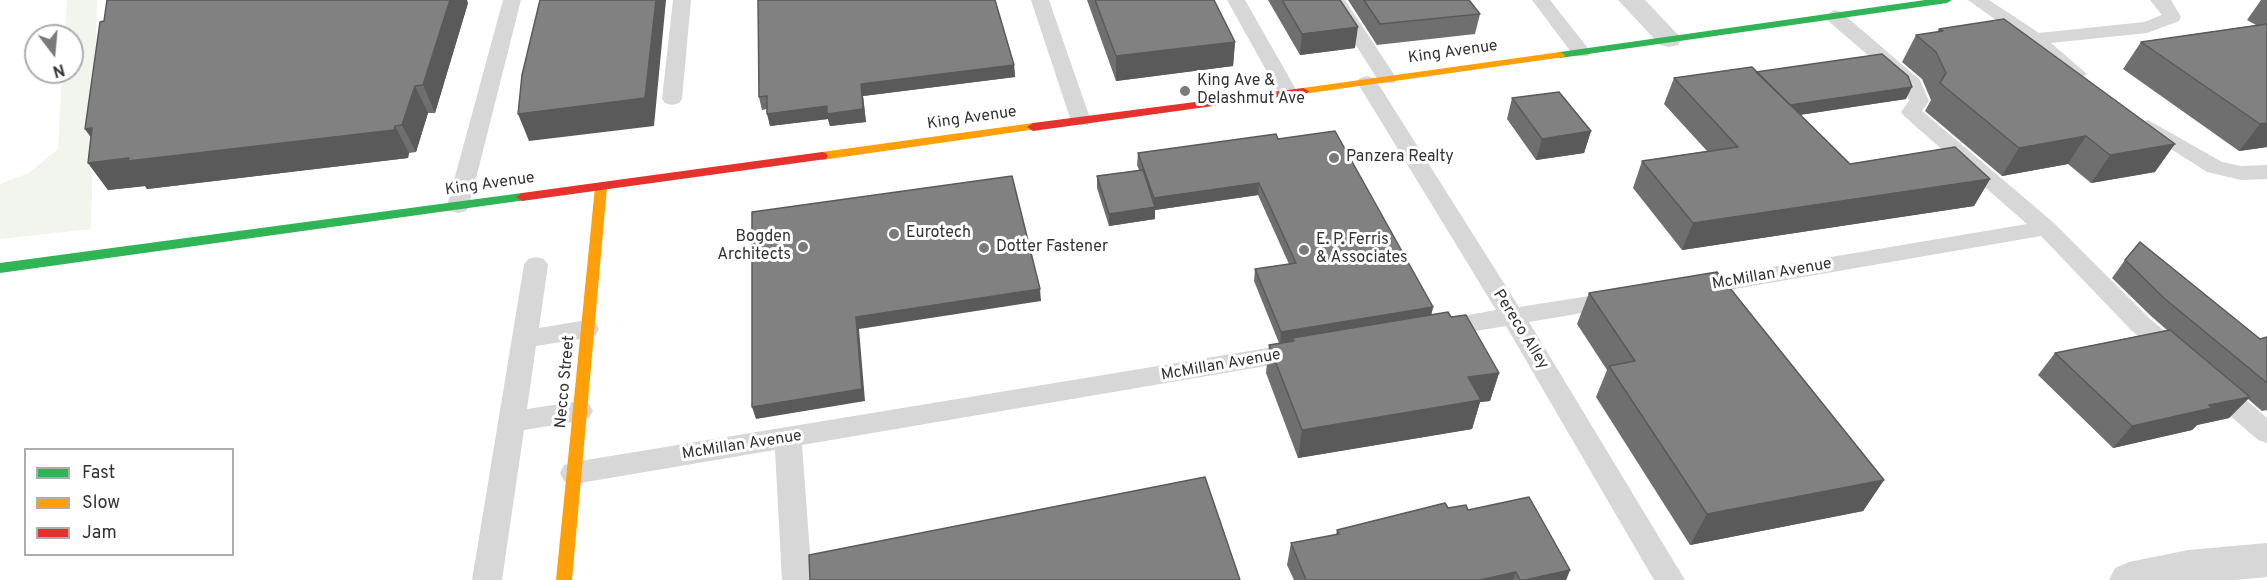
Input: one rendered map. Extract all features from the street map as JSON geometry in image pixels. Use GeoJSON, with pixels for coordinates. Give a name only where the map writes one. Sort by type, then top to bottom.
{"type":"FeatureCollection","features":[{"type":"Feature","properties":{"kind":"street"},"geometry":{"type":"LineString","coordinates":[[1631,0],[1669,39]]}},
{"type":"Feature","properties":{"kind":"street","name":"King Avenue"},"geometry":{"type":"LineString","coordinates":[[0,268],[1377,81],[1947,0]]}},
{"type":"Feature","properties":{"kind":"street","name":"Necco Street"},"geometry":{"type":"LineString","coordinates":[[564,580],[601,187]]}},
{"type":"Feature","properties":{"kind":"street"},"geometry":{"type":"LineString","coordinates":[[2129,580],[2188,567],[2267,560]]}},
{"type":"Feature","properties":{"kind":"lane"},"geometry":{"type":"LineString","coordinates":[[458,206],[512,0]]}},
{"type":"Feature","properties":{"kind":"lane"},"geometry":{"type":"LineString","coordinates":[[672,99],[682,0]]}},
{"type":"Feature","properties":{"kind":"lane"},"geometry":{"type":"LineString","coordinates":[[1040,0],[1081,121]]}},
{"type":"Feature","properties":{"kind":"lane"},"geometry":{"type":"LineString","coordinates":[[1236,0],[1288,93]]}},
{"type":"Feature","properties":{"kind":"lane","name":"Pereco Alley"},"geometry":{"type":"LineString","coordinates":[[1336,0],[1377,81],[1510,315],[1670,580]]}},
{"type":"Feature","properties":{"kind":"lane"},"geometry":{"type":"LineString","coordinates":[[1541,0],[1581,52]]}},
{"type":"Feature","properties":{"kind":"lane"},"geometry":{"type":"LineString","coordinates":[[1977,0],[2035,39],[2092,84]]}},
{"type":"Feature","properties":{"kind":"lane"},"geometry":{"type":"LineString","coordinates":[[2035,39],[2147,27],[2172,17],[2167,6],[2159,0]]}},
{"type":"Feature","properties":{"kind":"lane"},"geometry":{"type":"LineString","coordinates":[[1834,16],[1913,84],[1919,101],[1911,112],[2046,228],[2140,324],[2267,433]]}},
{"type":"Feature","properties":{"kind":"lane"},"geometry":{"type":"LineString","coordinates":[[2128,111],[2165,138],[2215,167],[2241,173],[2267,172]]}},
{"type":"Feature","properties":{"kind":"lane","name":"McMillan Avenue"},"geometry":{"type":"LineString","coordinates":[[1668,292],[2046,228]]}},
{"type":"Feature","properties":{"kind":"lane"},"geometry":{"type":"LineString","coordinates":[[487,580],[536,265]]}},
{"type":"Feature","properties":{"kind":"lane"},"geometry":{"type":"LineString","coordinates":[[1416,332],[1510,315],[1633,298]]}},
{"type":"Feature","properties":{"kind":"lane"},"geometry":{"type":"LineString","coordinates":[[524,339],[587,329]]}},
{"type":"Feature","properties":{"kind":"lane","name":"McMillan Avenue"},"geometry":{"type":"LineString","coordinates":[[574,473],[1323,348]]}},
{"type":"Feature","properties":{"kind":"lane"},"geometry":{"type":"LineString","coordinates":[[512,422],[580,411]]}},
{"type":"Feature","properties":{"kind":"lane"},"geometry":{"type":"LineString","coordinates":[[788,439],[797,580]]}},
{"type":"Feature","properties":{"kind":"shaded area"},"geometry":{"type":"Polygon","coordinates":[[[67,0],[97,0],[91,229],[0,239],[0,184],[29,173],[58,149],[61,84],[84,84],[84,24],[66,24],[67,0]]]}},
{"type":"Feature","properties":{"kind":"building"},"geometry":{"type":"Polygon","coordinates":[[[107,0],[450,0],[423,85],[415,86],[402,125],[395,126],[394,130],[128,161],[129,158],[88,163],[92,128],[85,129],[100,22],[104,21],[107,0]]]}},
{"type":"Feature","properties":{"kind":"building"},"geometry":{"type":"Polygon","coordinates":[[[540,0],[656,0],[645,98],[518,114],[522,75],[540,0]]]}},
{"type":"Feature","properties":{"kind":"building"},"geometry":{"type":"Polygon","coordinates":[[[758,0],[995,0],[1014,65],[861,84],[863,109],[827,114],[827,106],[767,114],[767,96],[759,97],[758,0]]]}},
{"type":"Feature","properties":{"kind":"building"},"geometry":{"type":"Polygon","coordinates":[[[1095,0],[1214,0],[1235,42],[1116,56],[1095,0]]]}},
{"type":"Feature","properties":{"kind":"building"},"geometry":{"type":"Polygon","coordinates":[[[1282,0],[1340,0],[1358,27],[1302,34],[1282,0]]]}},
{"type":"Feature","properties":{"kind":"building"},"geometry":{"type":"Polygon","coordinates":[[[1364,0],[1469,0],[1480,14],[1380,24],[1364,0]]]}},
{"type":"Feature","properties":{"kind":"building"},"geometry":{"type":"Polygon","coordinates":[[[2004,19],[2175,144],[2110,155],[2086,136],[2019,148],[1940,83],[1946,73],[1936,52],[1916,35],[2004,19]]]}},
{"type":"Feature","properties":{"kind":"building"},"geometry":{"type":"Polygon","coordinates":[[[2267,24],[2267,123],[2260,124],[2141,42],[2267,24]]]}},
{"type":"Feature","properties":{"kind":"building"},"geometry":{"type":"Polygon","coordinates":[[[1882,54],[1908,76],[1912,87],[1790,105],[1756,72],[1882,54]]]}},
{"type":"Feature","properties":{"kind":"building"},"geometry":{"type":"Polygon","coordinates":[[[1752,67],[1850,164],[1955,147],[1990,179],[1693,223],[1642,161],[1738,147],[1674,78],[1752,67]]]}},
{"type":"Feature","properties":{"kind":"building"},"geometry":{"type":"Polygon","coordinates":[[[1559,92],[1591,131],[1542,139],[1512,98],[1559,92]]]}},
{"type":"Feature","properties":{"kind":"building"},"geometry":{"type":"Polygon","coordinates":[[[1335,131],[1433,307],[1281,332],[1255,269],[1296,263],[1259,183],[1154,198],[1138,153],[1276,134],[1278,139],[1335,131]]]}},
{"type":"Feature","properties":{"kind":"building"},"geometry":{"type":"Polygon","coordinates":[[[1143,170],[1155,207],[1109,214],[1097,176],[1143,170]]]}},
{"type":"Feature","properties":{"kind":"building"},"geometry":{"type":"Polygon","coordinates":[[[1012,176],[1040,289],[856,317],[862,389],[752,407],[752,212],[1012,176]]]}},
{"type":"Feature","properties":{"kind":"building"},"geometry":{"type":"Polygon","coordinates":[[[2140,242],[2260,339],[2267,337],[2267,383],[2165,299],[2125,260],[2140,242]]]}},
{"type":"Feature","properties":{"kind":"building"},"geometry":{"type":"Polygon","coordinates":[[[1717,272],[1884,480],[1707,514],[1609,366],[1635,361],[1589,293],[1717,272]]]}},
{"type":"Feature","properties":{"kind":"building"},"geometry":{"type":"Polygon","coordinates":[[[1448,312],[1451,317],[1466,315],[1499,373],[1468,377],[1481,400],[1302,430],[1269,345],[1294,341],[1292,338],[1448,312]]]}},
{"type":"Feature","properties":{"kind":"building"},"geometry":{"type":"Polygon","coordinates":[[[2170,330],[2250,397],[2209,405],[2212,408],[2132,426],[2055,353],[2170,330]]]}},
{"type":"Feature","properties":{"kind":"building"},"geometry":{"type":"Polygon","coordinates":[[[1205,477],[1240,580],[810,580],[809,555],[1205,477]]]}},
{"type":"Feature","properties":{"kind":"building"},"geometry":{"type":"Polygon","coordinates":[[[1529,497],[1570,570],[1525,580],[1520,580],[1516,572],[1480,580],[1306,580],[1291,543],[1339,534],[1337,530],[1445,503],[1448,508],[1466,505],[1468,510],[1529,497]]]}},
{"type":"Feature","properties":{"kind":"traffic: fast"},"geometry":{"type":"LineString","coordinates":[[1560,55],[1947,0]]}},
{"type":"Feature","properties":{"kind":"traffic: fast"},"geometry":{"type":"LineString","coordinates":[[0,268],[522,197]]}},
{"type":"Feature","properties":{"kind":"traffic: slow"},"geometry":{"type":"LineString","coordinates":[[1303,91],[1560,55]]}},
{"type":"Feature","properties":{"kind":"traffic: slow"},"geometry":{"type":"LineString","coordinates":[[822,156],[1033,127]]}},
{"type":"Feature","properties":{"kind":"traffic: slow"},"geometry":{"type":"LineString","coordinates":[[564,580],[601,187]]}},
{"type":"Feature","properties":{"kind":"traffic: jam"},"geometry":{"type":"LineString","coordinates":[[1033,127],[1303,91]]}},
{"type":"Feature","properties":{"kind":"traffic: jam"},"geometry":{"type":"LineString","coordinates":[[522,197],[822,156]]}},
{"type":"Feature","properties":{"kind":"place","name":"King Ave & Delashmut Ave"},"geometry":{"type":"Point","coordinates":[1185,91]}},
{"type":"Feature","properties":{"kind":"place","name":"Panzera Realty"},"geometry":{"type":"Point","coordinates":[1334,158]}},
{"type":"Feature","properties":{"kind":"place","name":"Eurotech"},"geometry":{"type":"Point","coordinates":[894,234]}},
{"type":"Feature","properties":{"kind":"place","name":"Bogden Architects"},"geometry":{"type":"Point","coordinates":[803,247]}},
{"type":"Feature","properties":{"kind":"place","name":"Dotter Fastener"},"geometry":{"type":"Point","coordinates":[984,248]}},
{"type":"Feature","properties":{"kind":"place","name":"E. P. Ferris & Associates"},"geometry":{"type":"Point","coordinates":[1304,250]}}]}
